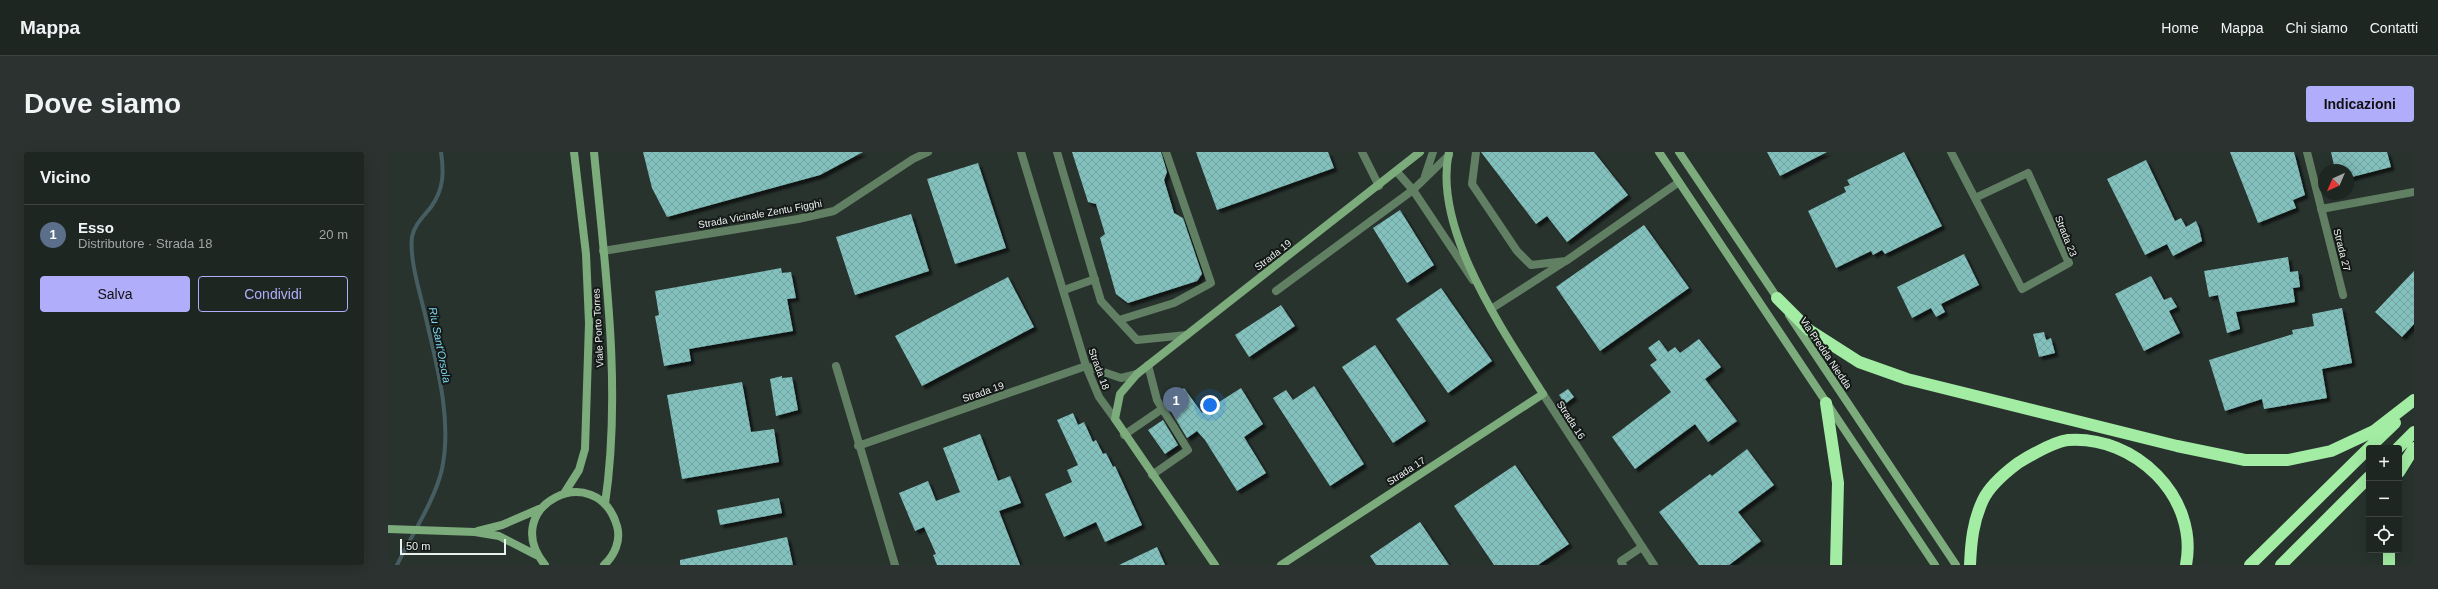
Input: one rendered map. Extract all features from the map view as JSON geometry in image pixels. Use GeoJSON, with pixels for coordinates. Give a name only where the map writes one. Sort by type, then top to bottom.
{"type":"FeatureCollection","features":[{"type":"Feature","properties":{"kind":"highway"},"geometry":{"type":"LineString","coordinates":[[1777,298],[1809,330],[1830,345],[1859,362],[1907,379],[2177,446],[2245,460],[2288,460],[2331,451],[2374,431],[2414,400]]}},
{"type":"Feature","properties":{"kind":"highway"},"geometry":{"type":"LineString","coordinates":[[1826,403],[1838,483],[1836,565]]}},
{"type":"Feature","properties":{"kind":"highway"},"geometry":{"type":"LineString","coordinates":[[2372,445],[2414,404]]}},
{"type":"Feature","properties":{"kind":"highway"},"geometry":{"type":"LineString","coordinates":[[2401,445],[2414,432]]}},
{"type":"Feature","properties":{"kind":"highway"},"geometry":{"type":"LineString","coordinates":[[1970,565],[1972,530],[1984,499],[2006,472],[2033,453],[2067,440],[2102,443],[2136,457],[2165,483],[2185,517],[2188,555],[2186,565]]}},
{"type":"Feature","properties":{"kind":"highway"},"geometry":{"type":"LineString","coordinates":[[2402,467],[2414,448]]}},
{"type":"Feature","properties":{"kind":"highway"},"geometry":{"type":"LineString","coordinates":[[2250,565],[2366,451]]}},
{"type":"Feature","properties":{"kind":"highway"},"geometry":{"type":"LineString","coordinates":[[2280,565],[2366,480]]}},
{"type":"Feature","properties":{"kind":"highway"},"geometry":{"type":"LineString","coordinates":[[2389,553],[2389,565]]}},
{"type":"Feature","properties":{"kind":"main road","name":"Viale Porto Torres"},"geometry":{"type":"LineString","coordinates":[[565,492],[579,470],[585,450],[589,331],[586,254],[574,152]]}},
{"type":"Feature","properties":{"kind":"main road","name":"Viale Porto Torres"},"geometry":{"type":"LineString","coordinates":[[594,152],[603,251],[611,420],[611,464],[605,504]]}},
{"type":"Feature","properties":{"kind":"main road","name":"Strada 19"},"geometry":{"type":"LineString","coordinates":[[1115,420],[1120,394],[1137,374],[1397,172],[1420,152]]}},
{"type":"Feature","properties":{"kind":"main road"},"geometry":{"type":"LineString","coordinates":[[1659,152],[1935,565]]}},
{"type":"Feature","properties":{"kind":"main road","name":"Via Predda Niedda"},"geometry":{"type":"LineString","coordinates":[[1679,152],[1956,565]]}},
{"type":"Feature","properties":{"kind":"main road","name":"Strada 16"},"geometry":{"type":"LineString","coordinates":[[1449,153],[1450,212],[1476,284],[1543,394]]}},
{"type":"Feature","properties":{"kind":"main road","name":"Strada 17"},"geometry":{"type":"LineString","coordinates":[[1281,565],[1543,394]]}},
{"type":"Feature","properties":{"kind":"main road","name":"Strada 18"},"geometry":{"type":"LineString","coordinates":[[1115,420],[1215,565]]}},
{"type":"Feature","properties":{"kind":"main road"},"geometry":{"type":"LineString","coordinates":[[475,532],[502,525],[539,509],[551,498],[565,492],[580,492],[593,496],[605,504],[614,516],[618,530],[617,545],[610,562],[604,565]]}},
{"type":"Feature","properties":{"kind":"main road"},"geometry":{"type":"LineString","coordinates":[[536,555],[532,540],[533,524],[539,509]]}},
{"type":"Feature","properties":{"kind":"main road"},"geometry":{"type":"LineString","coordinates":[[391,529],[475,532],[499,536],[536,555],[545,565]]}},
{"type":"Feature","properties":{"kind":"street","name":"Strada Vicinale Zentu Figghi"},"geometry":{"type":"LineString","coordinates":[[603,251],[798,219],[834,211],[914,159],[928,152]]}},
{"type":"Feature","properties":{"kind":"street","name":"Strada 18"},"geometry":{"type":"LineString","coordinates":[[1021,152],[1086,366],[1099,397],[1115,420]]}},
{"type":"Feature","properties":{"kind":"street"},"geometry":{"type":"LineString","coordinates":[[1058,152],[1101,301],[1120,320],[1130,336],[1136,340],[1187,335]]}},
{"type":"Feature","properties":{"kind":"street"},"geometry":{"type":"LineString","coordinates":[[1120,320],[1174,303],[1211,283],[1166,152]]}},
{"type":"Feature","properties":{"kind":"street"},"geometry":{"type":"LineString","coordinates":[[1362,152],[1379,186]]}},
{"type":"Feature","properties":{"kind":"street"},"geometry":{"type":"LineString","coordinates":[[1424,178],[1433,152]]}},
{"type":"Feature","properties":{"kind":"street"},"geometry":{"type":"LineString","coordinates":[[1476,152],[1472,184],[1516,251],[1531,265],[1566,260]]}},
{"type":"Feature","properties":{"kind":"street","name":"Strada 23"},"geometry":{"type":"LineString","coordinates":[[1952,152],[1975,198],[2022,289],[2068,263],[2028,173],[1975,198]]}},
{"type":"Feature","properties":{"kind":"street","name":"Strada 27"},"geometry":{"type":"LineString","coordinates":[[2307,152],[2343,295]]}},
{"type":"Feature","properties":{"kind":"street"},"geometry":{"type":"LineString","coordinates":[[1276,291],[1413,190],[1449,153]]}},
{"type":"Feature","properties":{"kind":"street","name":"Strada 16"},"geometry":{"type":"LineString","coordinates":[[1397,172],[1413,190],[1476,284]]}},
{"type":"Feature","properties":{"kind":"street"},"geometry":{"type":"LineString","coordinates":[[1491,309],[1566,260],[1679,182]]}},
{"type":"Feature","properties":{"kind":"street"},"geometry":{"type":"LineString","coordinates":[[2321,209],[2414,192]]}},
{"type":"Feature","properties":{"kind":"street"},"geometry":{"type":"LineString","coordinates":[[1064,290],[1095,279]]}},
{"type":"Feature","properties":{"kind":"street"},"geometry":{"type":"LineString","coordinates":[[1148,365],[1157,400],[1188,450],[1152,475]]}},
{"type":"Feature","properties":{"kind":"street"},"geometry":{"type":"LineString","coordinates":[[836,366],[858,446],[895,565]]}},
{"type":"Feature","properties":{"kind":"street"},"geometry":{"type":"LineString","coordinates":[[1086,366],[1121,378],[1137,374]]}},
{"type":"Feature","properties":{"kind":"street","name":"Strada 19"},"geometry":{"type":"LineString","coordinates":[[858,446],[1086,366]]}},
{"type":"Feature","properties":{"kind":"street","name":"Strada 16"},"geometry":{"type":"LineString","coordinates":[[1543,394],[1654,565]]}},
{"type":"Feature","properties":{"kind":"street"},"geometry":{"type":"LineString","coordinates":[[1124,435],[1162,409]]}},
{"type":"Feature","properties":{"kind":"street"},"geometry":{"type":"LineString","coordinates":[[1623,565],[1621,561],[1642,547]]}},
{"type":"Feature","properties":{"kind":"building"},"geometry":{"type":"Polygon","coordinates":[[[643,152],[863,152],[820,175],[667,217],[652,188],[643,152]]]}},
{"type":"Feature","properties":{"kind":"building"},"geometry":{"type":"Polygon","coordinates":[[[1072,152],[1161,152],[1167,172],[1164,180],[1174,213],[1183,218],[1202,274],[1197,281],[1128,303],[1116,294],[1100,238],[1105,234],[1096,204],[1088,202],[1072,152]]]}},
{"type":"Feature","properties":{"kind":"building"},"geometry":{"type":"Polygon","coordinates":[[[1196,152],[1328,152],[1334,168],[1217,210],[1196,152]]]}},
{"type":"Feature","properties":{"kind":"building"},"geometry":{"type":"Polygon","coordinates":[[[1481,152],[1594,152],[1628,195],[1567,242],[1547,216],[1536,224],[1481,152]]]}},
{"type":"Feature","properties":{"kind":"building"},"geometry":{"type":"Polygon","coordinates":[[[1767,152],[1827,152],[1780,176],[1767,152]]]}},
{"type":"Feature","properties":{"kind":"building"},"geometry":{"type":"Polygon","coordinates":[[[1904,152],[1942,226],[1885,254],[1882,250],[1873,255],[1871,251],[1836,268],[1808,211],[1846,192],[1844,187],[1850,185],[1847,180],[1904,152]]]}},
{"type":"Feature","properties":{"kind":"building"},"geometry":{"type":"Polygon","coordinates":[[[2230,152],[2294,152],[2305,195],[2293,200],[2296,208],[2258,223],[2230,152]]]}},
{"type":"Feature","properties":{"kind":"building"},"geometry":{"type":"Polygon","coordinates":[[[2331,152],[2387,152],[2391,167],[2354,176],[2354,164],[2334,164],[2331,152]]]}},
{"type":"Feature","properties":{"kind":"building"},"geometry":{"type":"Polygon","coordinates":[[[2146,160],[2175,221],[2181,218],[2186,227],[2196,221],[2199,228],[2202,241],[2173,256],[2167,244],[2145,255],[2107,179],[2146,160]]]}},
{"type":"Feature","properties":{"kind":"building"},"geometry":{"type":"Polygon","coordinates":[[[978,163],[1006,248],[955,264],[927,179],[978,163]]]}},
{"type":"Feature","properties":{"kind":"building"},"geometry":{"type":"Polygon","coordinates":[[[1400,210],[1434,265],[1407,283],[1373,228],[1400,210]]]}},
{"type":"Feature","properties":{"kind":"building"},"geometry":{"type":"Polygon","coordinates":[[[911,214],[929,271],[855,295],[836,237],[911,214]]]}},
{"type":"Feature","properties":{"kind":"building"},"geometry":{"type":"Polygon","coordinates":[[[1644,225],[1689,288],[1600,351],[1556,287],[1644,225]]]}},
{"type":"Feature","properties":{"kind":"building"},"geometry":{"type":"Polygon","coordinates":[[[1964,254],[1979,285],[1941,304],[1945,312],[1936,317],[1931,308],[1912,318],[1897,287],[1964,254]]]}},
{"type":"Feature","properties":{"kind":"building"},"geometry":{"type":"Polygon","coordinates":[[[2288,257],[2290,272],[2298,271],[2300,287],[2293,288],[2295,302],[2236,312],[2240,329],[2227,333],[2218,295],[2209,297],[2204,271],[2288,257]]]}},
{"type":"Feature","properties":{"kind":"building"},"geometry":{"type":"Polygon","coordinates":[[[781,268],[782,273],[791,272],[796,298],[787,299],[793,331],[689,349],[691,361],[664,366],[655,316],[659,315],[655,291],[781,268]]]}},
{"type":"Feature","properties":{"kind":"building"},"geometry":{"type":"Polygon","coordinates":[[[2414,271],[2414,324],[2402,337],[2375,312],[2414,271]]]}},
{"type":"Feature","properties":{"kind":"building"},"geometry":{"type":"Polygon","coordinates":[[[2151,276],[2164,300],[2171,297],[2177,307],[2169,311],[2180,333],[2144,351],[2115,294],[2151,276]]]}},
{"type":"Feature","properties":{"kind":"building"},"geometry":{"type":"Polygon","coordinates":[[[1008,277],[1034,327],[922,386],[895,336],[1008,277]]]}},
{"type":"Feature","properties":{"kind":"building"},"geometry":{"type":"Polygon","coordinates":[[[1441,288],[1492,361],[1448,393],[1396,319],[1441,288]]]}},
{"type":"Feature","properties":{"kind":"building"},"geometry":{"type":"Polygon","coordinates":[[[1281,305],[1295,326],[1249,357],[1235,335],[1281,305]]]}},
{"type":"Feature","properties":{"kind":"building"},"geometry":{"type":"Polygon","coordinates":[[[2342,308],[2352,363],[2322,369],[2327,398],[2264,409],[2262,399],[2225,411],[2209,360],[2293,334],[2292,330],[2314,326],[2312,314],[2342,308]]]}},
{"type":"Feature","properties":{"kind":"building"},"geometry":{"type":"Polygon","coordinates":[[[2044,332],[2046,340],[2051,338],[2055,353],[2039,357],[2033,334],[2044,332]]]}},
{"type":"Feature","properties":{"kind":"building"},"geometry":{"type":"Polygon","coordinates":[[[1699,339],[1721,367],[1705,379],[1737,421],[1708,442],[1695,424],[1635,469],[1612,437],[1671,392],[1650,365],[1657,360],[1648,348],[1659,340],[1668,352],[1675,347],[1680,353],[1699,339]]]}},
{"type":"Feature","properties":{"kind":"building"},"geometry":{"type":"Polygon","coordinates":[[[1375,345],[1426,421],[1393,443],[1342,367],[1375,345]]]}},
{"type":"Feature","properties":{"kind":"building"},"geometry":{"type":"Polygon","coordinates":[[[782,376],[782,378],[792,377],[798,410],[776,416],[770,379],[782,376]]]}},
{"type":"Feature","properties":{"kind":"building"},"geometry":{"type":"Polygon","coordinates":[[[742,382],[751,432],[774,429],[779,462],[682,479],[667,395],[742,382]]]}},
{"type":"Feature","properties":{"kind":"building"},"geometry":{"type":"Polygon","coordinates":[[[1314,386],[1364,464],[1330,486],[1273,398],[1286,390],[1293,400],[1314,386]]]}},
{"type":"Feature","properties":{"kind":"building"},"geometry":{"type":"Polygon","coordinates":[[[1184,388],[1202,413],[1241,388],[1263,424],[1244,437],[1266,473],[1237,491],[1205,440],[1197,431],[1187,438],[1172,413],[1180,407],[1172,397],[1184,388]]]}},
{"type":"Feature","properties":{"kind":"building"},"geometry":{"type":"Polygon","coordinates":[[[1568,389],[1574,397],[1565,404],[1559,395],[1568,389]]]}},
{"type":"Feature","properties":{"kind":"building"},"geometry":{"type":"Polygon","coordinates":[[[1073,413],[1078,425],[1084,422],[1093,442],[1096,440],[1103,454],[1106,453],[1113,467],[1115,466],[1142,525],[1105,542],[1096,522],[1064,537],[1045,494],[1072,482],[1067,470],[1078,465],[1057,420],[1073,413]]]}},
{"type":"Feature","properties":{"kind":"building"},"geometry":{"type":"Polygon","coordinates":[[[1163,420],[1178,445],[1165,454],[1148,430],[1163,420]]]}},
{"type":"Feature","properties":{"kind":"building"},"geometry":{"type":"Polygon","coordinates":[[[980,434],[998,481],[1010,476],[1021,503],[999,511],[1020,565],[937,565],[933,555],[936,554],[924,527],[915,531],[899,493],[928,481],[936,501],[960,492],[943,448],[980,434]]]}},
{"type":"Feature","properties":{"kind":"building"},"geometry":{"type":"Polygon","coordinates":[[[1747,449],[1774,485],[1738,512],[1761,541],[1729,565],[1699,565],[1659,512],[1710,474],[1712,476],[1747,449]]]}},
{"type":"Feature","properties":{"kind":"building"},"geometry":{"type":"Polygon","coordinates":[[[1515,465],[1569,544],[1538,565],[1494,565],[1454,506],[1515,465]]]}},
{"type":"Feature","properties":{"kind":"building"},"geometry":{"type":"Polygon","coordinates":[[[779,498],[782,513],[720,525],[717,510],[779,498]]]}},
{"type":"Feature","properties":{"kind":"building"},"geometry":{"type":"Polygon","coordinates":[[[1420,522],[1449,565],[1376,565],[1370,556],[1420,522]]]}},
{"type":"Feature","properties":{"kind":"building"},"geometry":{"type":"Polygon","coordinates":[[[787,537],[793,565],[680,565],[680,560],[787,537]]]}},
{"type":"Feature","properties":{"kind":"building"},"geometry":{"type":"Polygon","coordinates":[[[1157,547],[1165,565],[1119,565],[1157,547]]]}},
{"type":"Feature","properties":{"kind":"waterway","name":"Riu Sant'Orsola"},"geometry":{"type":"LineString","coordinates":[[397,565],[434,493],[439,481],[445,451],[445,414],[439,377],[412,257],[413,233],[431,207],[441,187],[443,173],[441,152]]}},
{"type":"Feature","properties":{"kind":"place","name":"Esso"},"geometry":{"type":"Point","coordinates":[1176,420]}}]}
